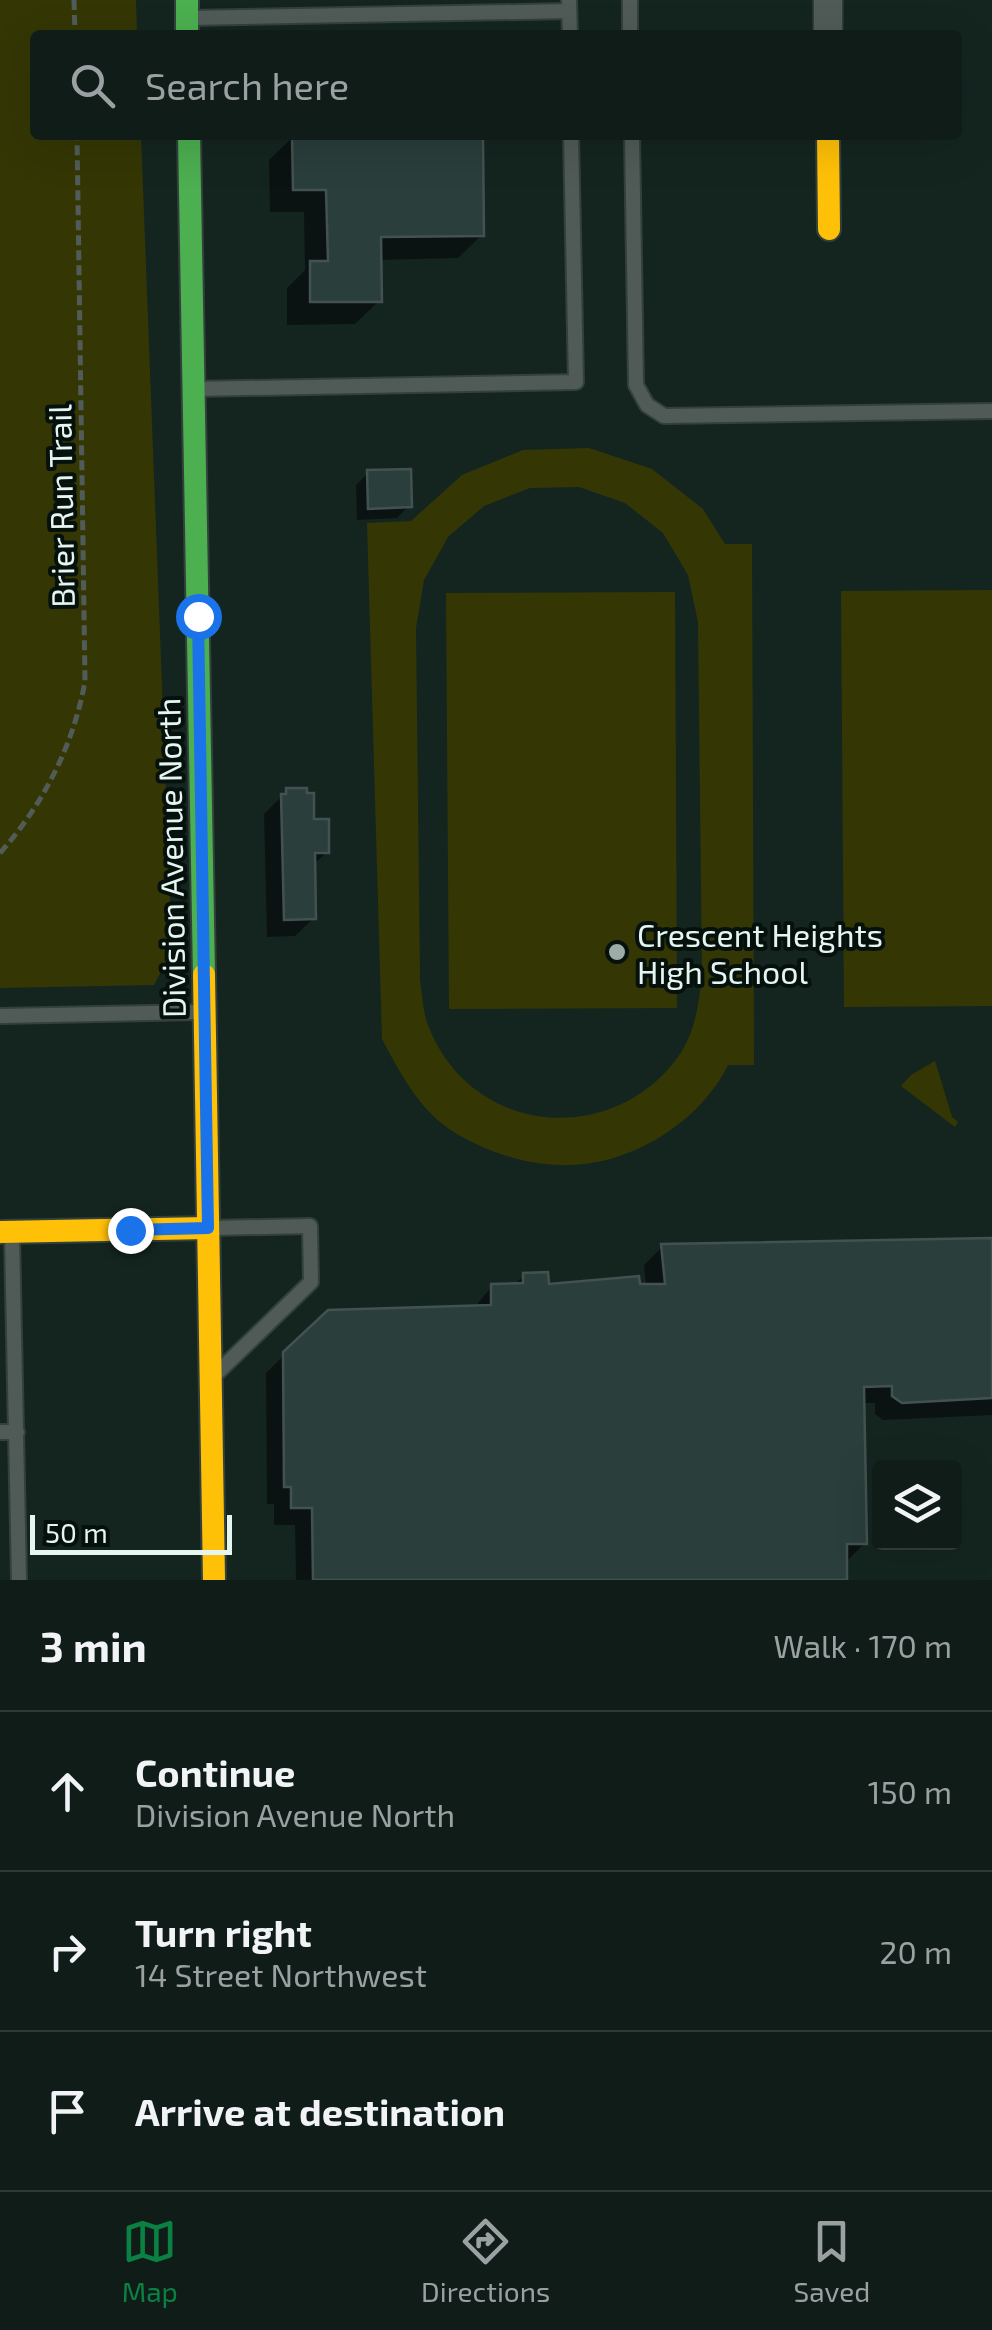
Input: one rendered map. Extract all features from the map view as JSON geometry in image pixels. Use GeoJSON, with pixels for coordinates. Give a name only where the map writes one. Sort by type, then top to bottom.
{"type":"FeatureCollection","features":[{"type":"Feature","properties":{"kind":"main road","name":"Division Avenue North"},"geometry":{"type":"LineString","coordinates":[[189,140],[214,1580]]}},
{"type":"Feature","properties":{"kind":"main road"},"geometry":{"type":"LineString","coordinates":[[828,140],[828,229]]}},
{"type":"Feature","properties":{"kind":"main road"},"geometry":{"type":"LineString","coordinates":[[6,1232],[208,1228]]}},
{"type":"Feature","properties":{"kind":"street"},"geometry":{"type":"LineString","coordinates":[[828,0],[828,30]]}},
{"type":"Feature","properties":{"kind":"lane"},"geometry":{"type":"LineString","coordinates":[[630,0],[630,30]]}},
{"type":"Feature","properties":{"kind":"lane"},"geometry":{"type":"LineString","coordinates":[[187,18],[569,6]]}},
{"type":"Feature","properties":{"kind":"lane"},"geometry":{"type":"LineString","coordinates":[[194,389],[576,382],[572,140]]}},
{"type":"Feature","properties":{"kind":"lane"},"geometry":{"type":"LineString","coordinates":[[632,140],[636,384],[647,405],[664,416],[992,411]]}},
{"type":"Feature","properties":{"kind":"lane"},"geometry":{"type":"LineString","coordinates":[[0,1016],[205,1012]]}},
{"type":"Feature","properties":{"kind":"lane"},"geometry":{"type":"LineString","coordinates":[[208,1228],[310,1226],[311,1282],[210,1380]]}},
{"type":"Feature","properties":{"kind":"lane"},"geometry":{"type":"LineString","coordinates":[[6,1232],[17,1432],[19,1580]]}},
{"type":"Feature","properties":{"kind":"lane"},"geometry":{"type":"LineString","coordinates":[[0,1432],[17,1432]]}},
{"type":"Feature","properties":{"kind":"path"},"geometry":{"type":"LineString","coordinates":[[74,0],[75,30]]}},
{"type":"Feature","properties":{"kind":"path","name":"Brier Run Trail"},"geometry":{"type":"LineString","coordinates":[[0,853],[64,757],[80,713],[85,682],[76,140]]}},
{"type":"Feature","properties":{"kind":"shaded area"},"geometry":{"type":"Polygon","coordinates":[[[0,0],[136,0],[137,30],[30,30],[30,140],[141,140],[172,950],[154,985],[0,988],[0,0]]]}},
{"type":"Feature","properties":{"kind":"shaded area"},"geometry":{"type":"Polygon","coordinates":[[[589,448],[652,469],[703,509],[725,544],[752,544],[754,1065],[728,1065],[716,1086],[682,1122],[639,1148],[591,1163],[567,1165],[510,1157],[470,1141],[444,1125],[413,1092],[382,1039],[367,523],[411,521],[462,475],[523,450],[589,448]],[[579,487],[530,488],[484,506],[448,537],[424,580],[416,628],[420,980],[426,1020],[448,1061],[474,1089],[506,1107],[541,1116],[577,1117],[613,1108],[646,1089],[682,1051],[692,1030],[699,997],[702,974],[698,622],[688,575],[663,533],[625,503],[579,487]]]}},
{"type":"Feature","properties":{"kind":"shaded area"},"geometry":{"type":"Polygon","coordinates":[[[992,590],[992,1006],[844,1007],[841,591],[992,590]]]}},
{"type":"Feature","properties":{"kind":"shaded area"},"geometry":{"type":"Polygon","coordinates":[[[675,592],[677,1008],[449,1009],[446,593],[675,592]]]}},
{"type":"Feature","properties":{"kind":"shaded area"},"geometry":{"type":"Polygon","coordinates":[[[935,1061],[952,1117],[958,1122],[955,1127],[901,1086],[935,1061]]]}},
{"type":"Feature","properties":{"kind":"building"},"geometry":{"type":"Polygon","coordinates":[[[292,140],[483,140],[484,236],[381,237],[382,302],[310,302],[310,261],[328,261],[326,190],[293,190],[292,140]]]}},
{"type":"Feature","properties":{"kind":"building"},"geometry":{"type":"Polygon","coordinates":[[[411,469],[412,507],[368,509],[367,470],[411,469]]]}},
{"type":"Feature","properties":{"kind":"building"},"geometry":{"type":"Polygon","coordinates":[[[286,788],[307,788],[307,793],[314,793],[314,819],[329,819],[329,853],[315,853],[316,919],[284,920],[281,794],[286,794],[286,788]]]}},
{"type":"Feature","properties":{"kind":"building"},"geometry":{"type":"Polygon","coordinates":[[[992,1238],[992,1398],[902,1403],[892,1396],[892,1386],[864,1387],[867,1544],[847,1544],[847,1580],[313,1580],[312,1508],[291,1508],[291,1487],[284,1487],[283,1352],[328,1310],[491,1305],[491,1284],[523,1283],[523,1273],[548,1272],[549,1284],[639,1276],[640,1284],[665,1284],[661,1244],[992,1238]]]}},
{"type":"Feature","properties":{"kind":"traffic: fast"},"geometry":{"type":"LineString","coordinates":[[187,0],[187,30]]}},
{"type":"Feature","properties":{"kind":"traffic: fast"},"geometry":{"type":"LineString","coordinates":[[189,140],[204,975]]}},
{"type":"Feature","properties":{"kind":"traffic: slow"},"geometry":{"type":"LineString","coordinates":[[828,140],[829,229]]}},
{"type":"Feature","properties":{"kind":"traffic: slow"},"geometry":{"type":"LineString","coordinates":[[204,975],[214,1580]]}},
{"type":"Feature","properties":{"kind":"traffic: slow"},"geometry":{"type":"LineString","coordinates":[[0,1232],[208,1228]]}},
{"type":"Feature","properties":{"kind":"place","name":"Crescent Heights High School"},"geometry":{"type":"Point","coordinates":[617,952]}},
{"type":"Feature","properties":{"kind":"route"},"geometry":{"type":"LineString","coordinates":[[130,1230],[208,1228],[198,616]]}}]}
